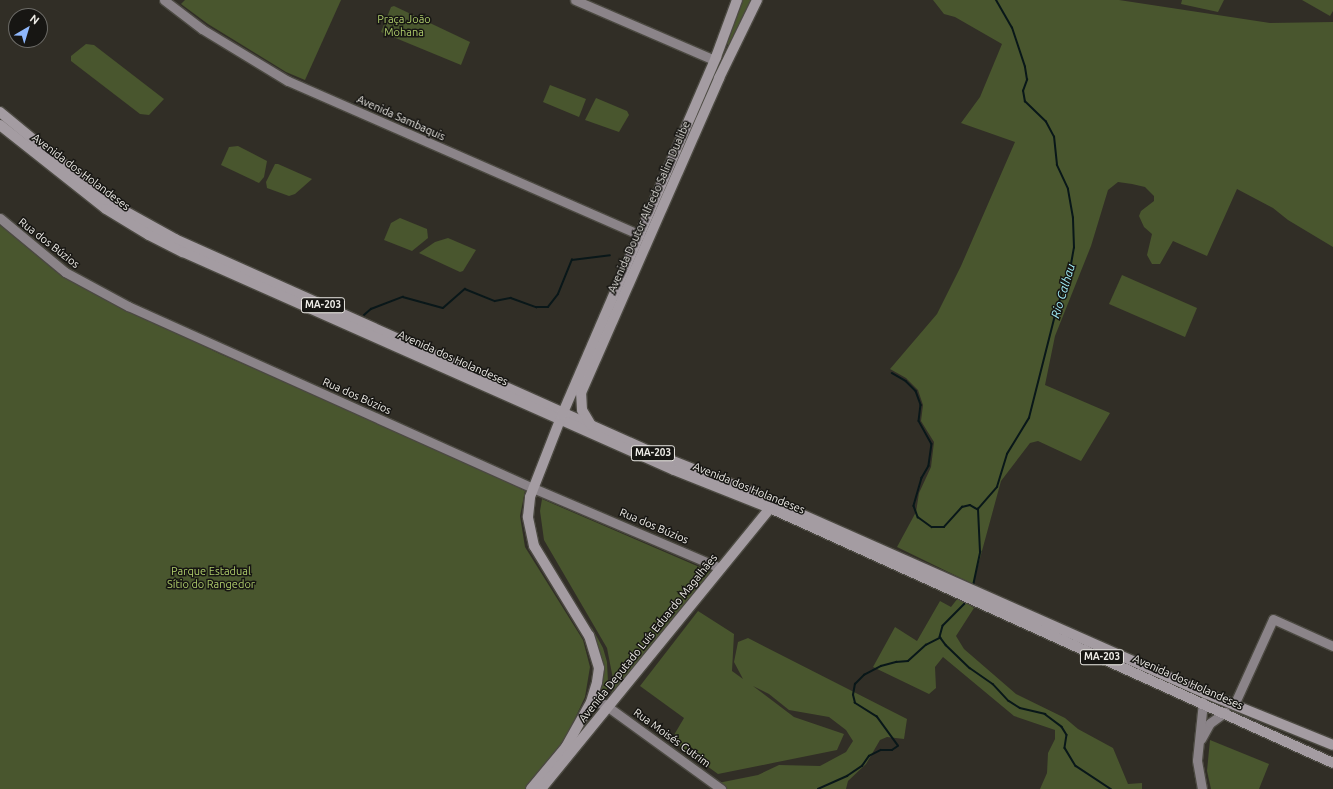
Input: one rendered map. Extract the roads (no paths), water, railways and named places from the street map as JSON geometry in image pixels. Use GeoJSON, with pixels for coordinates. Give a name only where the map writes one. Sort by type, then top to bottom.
{"type":"FeatureCollection","features":[{"type":"Feature","properties":{"kind":"main road","name":"Avenida Sambaquis"},"geometry":{"type":"LineString","coordinates":[[164,0],[202,29],[288,81],[641,233]]}},
{"type":"Feature","properties":{"kind":"main road","name":"Avenida Sambaquis"},"geometry":{"type":"LineString","coordinates":[[171,0],[206,27],[289,77],[641,233]]}},
{"type":"Feature","properties":{"kind":"main road"},"geometry":{"type":"LineString","coordinates":[[575,0],[715,59]]}},
{"type":"Feature","properties":{"kind":"main road"},"geometry":{"type":"LineString","coordinates":[[586,0],[715,59]]}},
{"type":"Feature","properties":{"kind":"main road","name":"Avenida Doutor Alfredo Salim Dualibe"},"geometry":{"type":"LineString","coordinates":[[562,416],[715,59],[737,0]]}},
{"type":"Feature","properties":{"kind":"main road","name":"Avenida Doutor Alfredo Salim Dualibe"},"geometry":{"type":"LineString","coordinates":[[592,425],[582,410],[581,394],[719,78],[756,0]]}},
{"type":"Feature","properties":{"kind":"main road","name":"Avenida dos Holandeses"},"geometry":{"type":"LineString","coordinates":[[0,112],[96,191],[153,228],[562,416],[674,470],[770,504]]}},
{"type":"Feature","properties":{"kind":"main road","name":"Avenida dos Holandeses"},"geometry":{"type":"LineString","coordinates":[[0,125],[88,196],[149,235],[562,416],[592,425],[980,598],[1332,745]]}},
{"type":"Feature","properties":{"kind":"main road","name":"Rua dos Búzios"},"geometry":{"type":"LineString","coordinates":[[0,218],[65,272],[128,306],[533,488],[721,568]]}},
{"type":"Feature","properties":{"kind":"main road"},"geometry":{"type":"LineString","coordinates":[[615,292],[615,301],[620,304]]}},
{"type":"Feature","properties":{"kind":"main road","name":"Avenida Deputado Luís Eduardo Magalhães"},"geometry":{"type":"LineString","coordinates":[[531,789],[566,747],[591,702],[598,675],[597,657],[589,636],[534,546],[528,517],[533,488],[562,416]]}},
{"type":"Feature","properties":{"kind":"main road","name":"Avenida Deputado Luís Eduardo Magalhães"},"geometry":{"type":"LineString","coordinates":[[541,789],[721,568],[770,504]]}},
{"type":"Feature","properties":{"kind":"main road","name":"Avenida dos Holandeses"},"geometry":{"type":"LineString","coordinates":[[980,598],[1333,763]]}},
{"type":"Feature","properties":{"kind":"main road"},"geometry":{"type":"LineString","coordinates":[[1234,705],[1273,619],[1333,646]]}},
{"type":"Feature","properties":{"kind":"main road","name":"Rua Moisés Cutrim"},"geometry":{"type":"LineString","coordinates":[[591,702],[599,702],[608,707],[721,789]]}},
{"type":"Feature","properties":{"kind":"main road"},"geometry":{"type":"LineString","coordinates":[[1202,789],[1197,768],[1203,702]]}},
{"type":"Feature","properties":{"kind":"main road"},"geometry":{"type":"LineString","coordinates":[[1198,744],[1210,723],[1226,712]]}},
{"type":"Feature","properties":{"kind":"waterway","name":"Rio Calhau"},"geometry":{"type":"LineString","coordinates":[[973,586],[980,552],[978,509],[997,487],[1007,454],[1029,418],[1056,311],[1070,270],[1074,248],[1073,218],[1068,189],[1057,165],[1054,137],[1046,122],[1025,102],[1023,91],[1027,80],[1025,67],[1012,28],[996,0]]}},
{"type":"Feature","properties":{"kind":"waterway"},"geometry":{"type":"LineString","coordinates":[[364,315],[371,309],[403,297],[443,308],[465,289],[495,301],[511,298],[536,307],[548,307],[558,294],[572,260],[610,255]]}},
{"type":"Feature","properties":{"kind":"waterway"},"geometry":{"type":"LineString","coordinates":[[892,373],[906,381],[916,391],[921,405],[919,421],[932,444],[929,466],[922,478],[914,506],[918,517],[932,527],[944,527],[962,507],[970,505],[977,509]]}},
{"type":"Feature","properties":{"kind":"waterway"},"geometry":{"type":"LineString","coordinates":[[968,601],[943,626],[940,637],[946,645],[970,668],[993,684],[1009,701],[1020,708],[1045,714],[1062,727],[1067,735],[1065,748],[1076,766],[1111,789]]}},
{"type":"Feature","properties":{"kind":"waterway"},"geometry":{"type":"LineString","coordinates":[[818,789],[847,776],[862,766],[869,756],[881,750],[892,750],[898,746],[877,717],[855,703],[853,695],[855,684],[864,675],[881,666],[896,662],[908,661],[926,645],[940,638]]}},
{"type":"Feature","properties":{"kind":"park label","name":"Praça João Mohana"},"geometry":{"type":"Point","coordinates":[404,26]}},
{"type":"Feature","properties":{"kind":"park label","name":"Parque Estadual Sítio do Rangedor"},"geometry":{"type":"Point","coordinates":[211,578]}}]}
